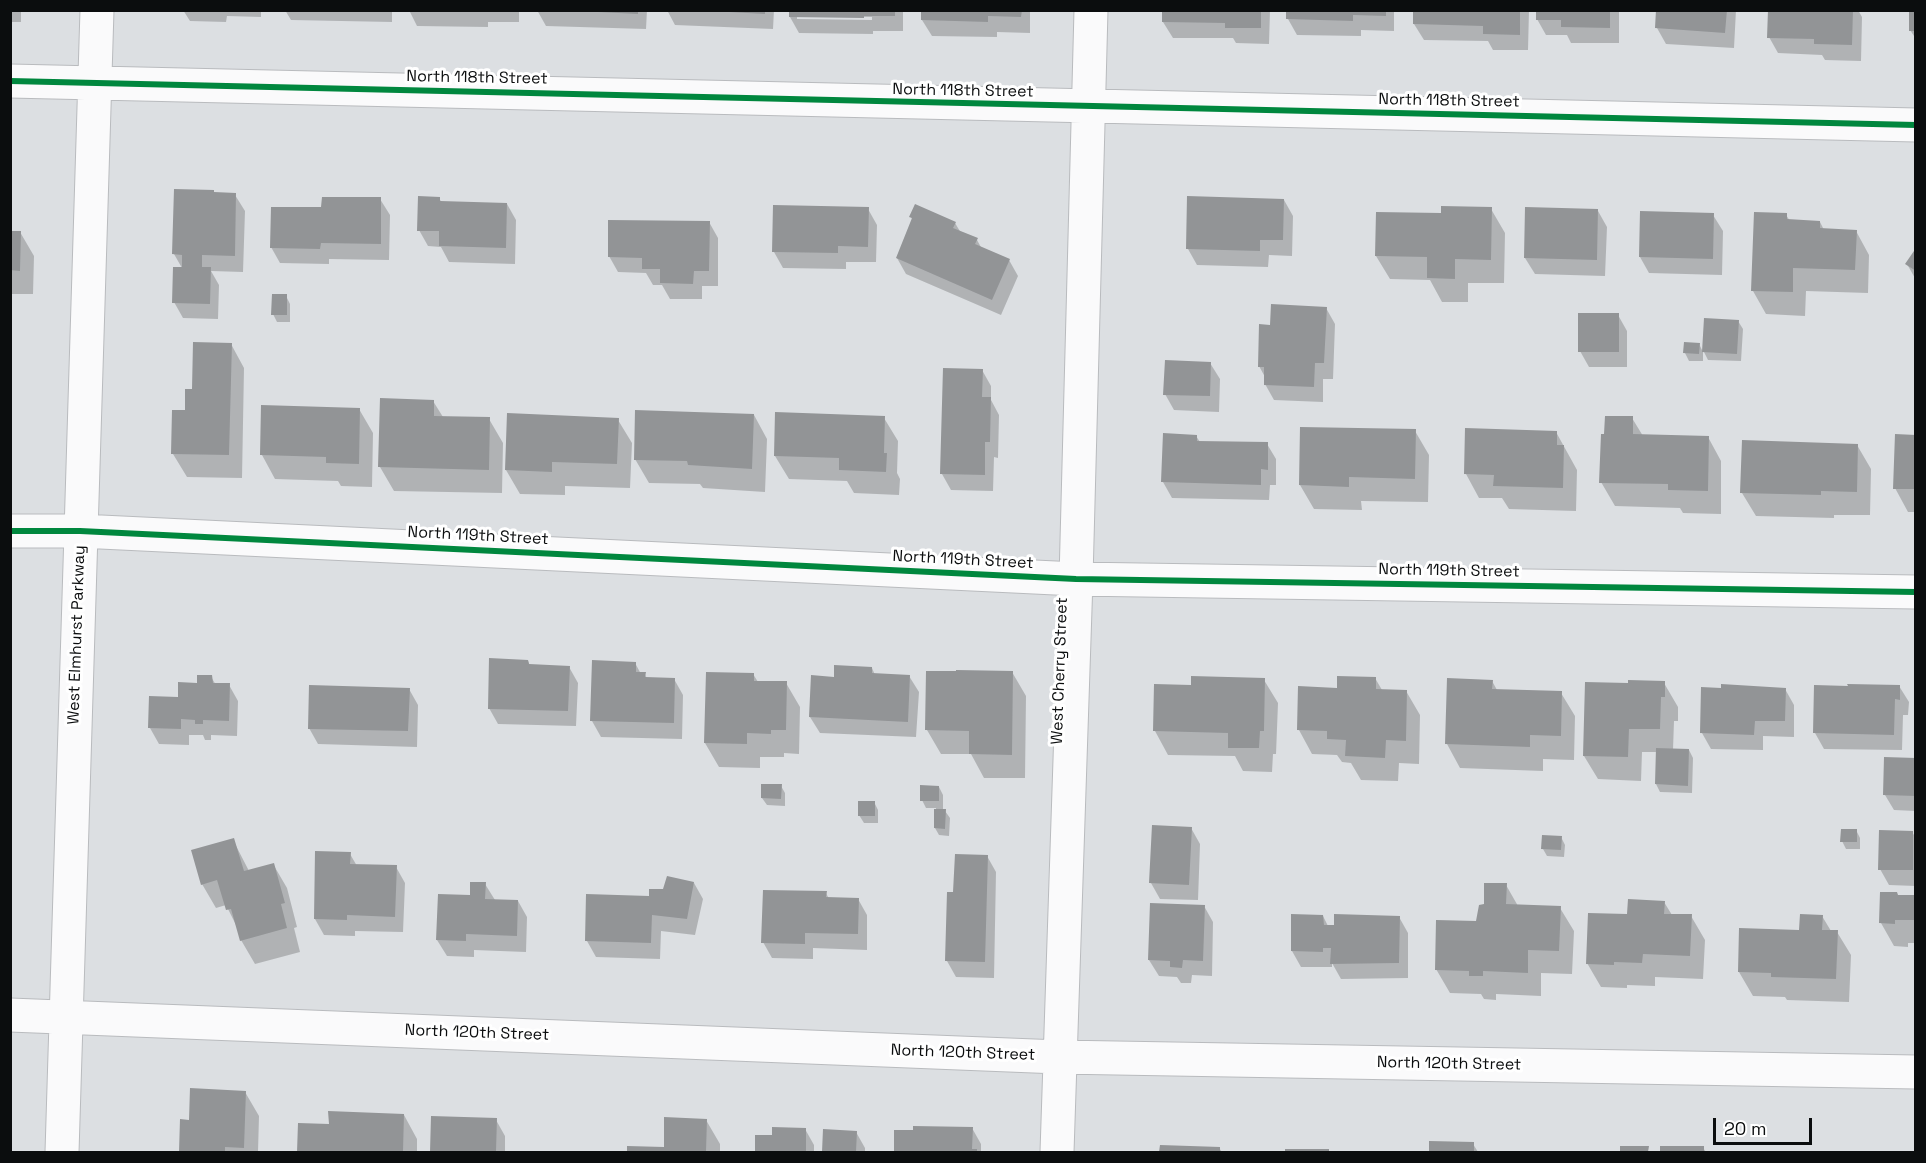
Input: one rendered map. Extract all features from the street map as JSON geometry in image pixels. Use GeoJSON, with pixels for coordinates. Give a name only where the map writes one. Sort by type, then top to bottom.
{"type":"FeatureCollection","features":[{"type":"Feature","properties":{"kind":"street","name":"West Elmhurst Parkway"},"geometry":{"type":"LineString","coordinates":[[62,1152],[97,10]]}},
{"type":"Feature","properties":{"kind":"street","name":"West Cherry Street"},"geometry":{"type":"LineString","coordinates":[[1057,1152],[1076,579],[1091,10]]}},
{"type":"Feature","properties":{"kind":"street","name":"North 118th Street"},"geometry":{"type":"LineString","coordinates":[[10,81],[1916,125]]}},
{"type":"Feature","properties":{"kind":"street","name":"North 119th Street"},"geometry":{"type":"LineString","coordinates":[[10,531],[80,531],[1076,579],[1916,592]]}},
{"type":"Feature","properties":{"kind":"street","name":"North 120th Street"},"geometry":{"type":"LineString","coordinates":[[10,1015],[1059,1057],[1916,1072]]}},
{"type":"Feature","properties":{"kind":"building"},"geometry":{"type":"Polygon","coordinates":[[[598,10],[638,10],[638,14],[598,12],[598,10]]]}},
{"type":"Feature","properties":{"kind":"building"},"geometry":{"type":"Polygon","coordinates":[[[729,10],[765,10],[765,14],[729,12],[729,10]]]}},
{"type":"Feature","properties":{"kind":"building"},"geometry":{"type":"Polygon","coordinates":[[[789,10],[895,10],[895,16],[789,17],[789,10]]]}},
{"type":"Feature","properties":{"kind":"building"},"geometry":{"type":"Polygon","coordinates":[[[921,10],[1022,10],[1021,17],[988,16],[988,22],[921,20],[921,10]]]}},
{"type":"Feature","properties":{"kind":"building"},"geometry":{"type":"Polygon","coordinates":[[[1162,10],[1261,10],[1261,28],[1225,28],[1225,23],[1162,22],[1162,10]]]}},
{"type":"Feature","properties":{"kind":"building"},"geometry":{"type":"Polygon","coordinates":[[[1286,10],[1386,10],[1386,16],[1353,15],[1353,21],[1286,19],[1286,10]]]}},
{"type":"Feature","properties":{"kind":"building"},"geometry":{"type":"Polygon","coordinates":[[[1413,10],[1520,10],[1520,35],[1483,34],[1483,26],[1413,24],[1413,10]]]}},
{"type":"Feature","properties":{"kind":"building"},"geometry":{"type":"Polygon","coordinates":[[[1536,10],[1610,10],[1610,28],[1561,27],[1561,20],[1536,20],[1536,10]]]}},
{"type":"Feature","properties":{"kind":"building"},"geometry":{"type":"Polygon","coordinates":[[[1656,10],[1727,10],[1725,33],[1655,28],[1656,10]]]}},
{"type":"Feature","properties":{"kind":"building"},"geometry":{"type":"Polygon","coordinates":[[[1768,10],[1853,10],[1852,45],[1814,44],[1814,39],[1767,38],[1768,10]]]}},
{"type":"Feature","properties":{"kind":"building"},"geometry":{"type":"Polygon","coordinates":[[[1909,10],[1916,10],[1916,31],[1909,31],[1909,10]]]}},
{"type":"Feature","properties":{"kind":"building"},"geometry":{"type":"Polygon","coordinates":[[[174,189],[236,193],[235,256],[202,255],[202,267],[211,267],[210,304],[172,303],[173,267],[182,267],[182,255],[172,254],[174,189]]]}},
{"type":"Feature","properties":{"kind":"building"},"geometry":{"type":"Polygon","coordinates":[[[418,196],[440,197],[440,201],[507,203],[506,248],[439,246],[439,231],[417,231],[418,196]]]}},
{"type":"Feature","properties":{"kind":"building"},"geometry":{"type":"Polygon","coordinates":[[[1187,196],[1284,199],[1283,240],[1260,240],[1260,251],[1186,249],[1187,196]]]}},
{"type":"Feature","properties":{"kind":"building"},"geometry":{"type":"Polygon","coordinates":[[[322,197],[381,197],[381,244],[321,243],[320,249],[270,248],[271,207],[321,207],[322,197]]]}},
{"type":"Feature","properties":{"kind":"building"},"geometry":{"type":"Polygon","coordinates":[[[915,204],[956,222],[953,228],[978,238],[975,244],[1010,259],[992,300],[896,258],[912,218],[909,217],[915,204]]]}},
{"type":"Feature","properties":{"kind":"building"},"geometry":{"type":"Polygon","coordinates":[[[773,205],[869,207],[868,247],[838,246],[838,253],[772,252],[773,205]]]}},
{"type":"Feature","properties":{"kind":"building"},"geometry":{"type":"Polygon","coordinates":[[[1441,206],[1492,207],[1491,260],[1455,259],[1455,279],[1427,278],[1427,257],[1375,256],[1376,212],[1441,213],[1441,206]]]}},
{"type":"Feature","properties":{"kind":"building"},"geometry":{"type":"Polygon","coordinates":[[[1525,207],[1598,209],[1597,260],[1524,258],[1525,207]]]}},
{"type":"Feature","properties":{"kind":"building"},"geometry":{"type":"Polygon","coordinates":[[[1640,211],[1714,213],[1713,259],[1639,257],[1640,211]]]}},
{"type":"Feature","properties":{"kind":"building"},"geometry":{"type":"Polygon","coordinates":[[[1754,212],[1787,213],[1787,219],[1820,221],[1820,228],[1857,230],[1855,270],[1793,268],[1793,292],[1751,291],[1754,212]]]}},
{"type":"Feature","properties":{"kind":"building"},"geometry":{"type":"Polygon","coordinates":[[[608,220],[710,221],[709,271],[694,271],[693,284],[660,283],[660,269],[642,269],[642,258],[608,257],[608,220]]]}},
{"type":"Feature","properties":{"kind":"building"},"geometry":{"type":"Polygon","coordinates":[[[10,231],[21,231],[20,271],[10,270],[10,231]]]}},
{"type":"Feature","properties":{"kind":"building"},"geometry":{"type":"Polygon","coordinates":[[[1916,248],[1916,271],[1905,264],[1916,248]]]}},
{"type":"Feature","properties":{"kind":"building"},"geometry":{"type":"Polygon","coordinates":[[[272,294],[287,294],[287,315],[271,315],[272,294]]]}},
{"type":"Feature","properties":{"kind":"building"},"geometry":{"type":"Polygon","coordinates":[[[1271,304],[1327,307],[1324,363],[1315,363],[1314,387],[1264,385],[1264,367],[1258,367],[1259,324],[1270,325],[1271,304]]]}},
{"type":"Feature","properties":{"kind":"building"},"geometry":{"type":"Polygon","coordinates":[[[1578,313],[1619,313],[1619,352],[1578,352],[1578,313]]]}},
{"type":"Feature","properties":{"kind":"building"},"geometry":{"type":"Polygon","coordinates":[[[1704,318],[1739,320],[1737,354],[1702,352],[1704,318]]]}},
{"type":"Feature","properties":{"kind":"building"},"geometry":{"type":"Polygon","coordinates":[[[193,342],[232,343],[229,455],[171,454],[172,410],[185,410],[185,389],[192,389],[193,342]]]}},
{"type":"Feature","properties":{"kind":"building"},"geometry":{"type":"Polygon","coordinates":[[[1684,342],[1700,343],[1699,354],[1683,353],[1684,342]]]}},
{"type":"Feature","properties":{"kind":"building"},"geometry":{"type":"Polygon","coordinates":[[[1165,360],[1211,362],[1210,396],[1163,395],[1165,360]]]}},
{"type":"Feature","properties":{"kind":"building"},"geometry":{"type":"Polygon","coordinates":[[[943,368],[983,369],[982,397],[991,397],[990,442],[985,442],[985,475],[940,474],[943,368]]]}},
{"type":"Feature","properties":{"kind":"building"},"geometry":{"type":"Polygon","coordinates":[[[380,398],[434,400],[434,416],[490,417],[489,470],[378,467],[380,398]]]}},
{"type":"Feature","properties":{"kind":"building"},"geometry":{"type":"Polygon","coordinates":[[[261,405],[360,408],[359,464],[326,463],[326,457],[260,455],[261,405]]]}},
{"type":"Feature","properties":{"kind":"building"},"geometry":{"type":"Polygon","coordinates":[[[635,410],[754,414],[752,469],[688,465],[687,461],[634,460],[635,410]]]}},
{"type":"Feature","properties":{"kind":"building"},"geometry":{"type":"Polygon","coordinates":[[[775,412],[885,416],[886,472],[839,470],[839,458],[774,456],[775,412]]]}},
{"type":"Feature","properties":{"kind":"building"},"geometry":{"type":"Polygon","coordinates":[[[507,413],[619,418],[617,464],[552,462],[552,472],[505,470],[507,413]]]}},
{"type":"Feature","properties":{"kind":"building"},"geometry":{"type":"Polygon","coordinates":[[[1605,416],[1633,416],[1633,434],[1709,436],[1708,491],[1668,490],[1668,484],[1599,483],[1601,434],[1604,434],[1605,416]]]}},
{"type":"Feature","properties":{"kind":"building"},"geometry":{"type":"Polygon","coordinates":[[[1300,427],[1416,429],[1415,479],[1349,477],[1349,487],[1299,485],[1300,427]]]}},
{"type":"Feature","properties":{"kind":"building"},"geometry":{"type":"Polygon","coordinates":[[[1465,428],[1557,431],[1557,445],[1564,445],[1563,488],[1493,486],[1494,475],[1464,474],[1465,428]]]}},
{"type":"Feature","properties":{"kind":"building"},"geometry":{"type":"Polygon","coordinates":[[[1163,433],[1197,435],[1197,441],[1268,442],[1268,470],[1261,469],[1261,485],[1161,482],[1163,433]]]}},
{"type":"Feature","properties":{"kind":"building"},"geometry":{"type":"Polygon","coordinates":[[[1895,434],[1916,435],[1916,489],[1893,489],[1895,434]]]}},
{"type":"Feature","properties":{"kind":"building"},"geometry":{"type":"Polygon","coordinates":[[[1742,440],[1858,444],[1857,492],[1821,491],[1821,495],[1740,493],[1742,440]]]}},
{"type":"Feature","properties":{"kind":"building"},"geometry":{"type":"Polygon","coordinates":[[[489,658],[528,660],[529,664],[570,666],[568,711],[488,709],[489,658]]]}},
{"type":"Feature","properties":{"kind":"building"},"geometry":{"type":"Polygon","coordinates":[[[592,660],[636,662],[636,672],[646,672],[645,677],[675,678],[674,723],[590,721],[592,660]]]}},
{"type":"Feature","properties":{"kind":"building"},"geometry":{"type":"Polygon","coordinates":[[[834,665],[872,667],[872,673],[910,675],[908,722],[809,717],[811,675],[834,677],[834,665]]]}},
{"type":"Feature","properties":{"kind":"building"},"geometry":{"type":"Polygon","coordinates":[[[926,671],[1013,671],[1012,755],[969,754],[969,731],[925,730],[926,671]]]}},
{"type":"Feature","properties":{"kind":"building"},"geometry":{"type":"Polygon","coordinates":[[[706,672],[754,673],[754,681],[787,681],[786,730],[771,730],[771,734],[747,733],[747,744],[704,743],[706,672]]]}},
{"type":"Feature","properties":{"kind":"building"},"geometry":{"type":"Polygon","coordinates":[[[197,675],[212,675],[213,683],[230,683],[229,721],[203,720],[203,724],[195,724],[195,720],[181,719],[181,729],[148,728],[149,696],[178,697],[178,682],[197,683],[197,675]]]}},
{"type":"Feature","properties":{"kind":"building"},"geometry":{"type":"Polygon","coordinates":[[[1191,676],[1265,678],[1264,731],[1260,731],[1259,748],[1228,748],[1228,733],[1153,731],[1154,684],[1191,685],[1191,676]]]}},
{"type":"Feature","properties":{"kind":"building"},"geometry":{"type":"Polygon","coordinates":[[[1337,676],[1376,677],[1376,689],[1407,690],[1406,741],[1386,740],[1385,758],[1345,756],[1346,740],[1327,739],[1327,731],[1297,730],[1298,686],[1337,688],[1337,676]]]}},
{"type":"Feature","properties":{"kind":"building"},"geometry":{"type":"Polygon","coordinates":[[[1447,678],[1493,680],[1492,689],[1562,691],[1561,736],[1530,735],[1530,747],[1445,744],[1447,678]]]}},
{"type":"Feature","properties":{"kind":"building"},"geometry":{"type":"Polygon","coordinates":[[[1628,680],[1665,681],[1665,697],[1661,697],[1660,729],[1629,729],[1628,757],[1583,756],[1585,682],[1628,683],[1628,680]]]}},
{"type":"Feature","properties":{"kind":"building"},"geometry":{"type":"Polygon","coordinates":[[[1721,684],[1786,688],[1785,721],[1755,721],[1754,735],[1700,733],[1701,687],[1721,688],[1721,684]]]}},
{"type":"Feature","properties":{"kind":"building"},"geometry":{"type":"Polygon","coordinates":[[[1847,684],[1900,685],[1900,700],[1895,699],[1894,735],[1813,733],[1814,685],[1848,686],[1847,684]]]}},
{"type":"Feature","properties":{"kind":"building"},"geometry":{"type":"Polygon","coordinates":[[[309,685],[410,688],[408,731],[308,729],[309,685]]]}},
{"type":"Feature","properties":{"kind":"building"},"geometry":{"type":"Polygon","coordinates":[[[1656,748],[1689,749],[1688,786],[1655,784],[1656,748]]]}},
{"type":"Feature","properties":{"kind":"building"},"geometry":{"type":"Polygon","coordinates":[[[1884,757],[1916,758],[1916,796],[1883,795],[1884,757]]]}},
{"type":"Feature","properties":{"kind":"building"},"geometry":{"type":"Polygon","coordinates":[[[761,784],[782,784],[781,799],[761,798],[761,784]]]}},
{"type":"Feature","properties":{"kind":"building"},"geometry":{"type":"Polygon","coordinates":[[[920,785],[939,786],[939,801],[920,801],[920,785]]]}},
{"type":"Feature","properties":{"kind":"building"},"geometry":{"type":"Polygon","coordinates":[[[858,801],[875,801],[875,816],[858,816],[858,801]]]}},
{"type":"Feature","properties":{"kind":"building"},"geometry":{"type":"Polygon","coordinates":[[[934,809],[946,809],[945,829],[934,828],[934,809]]]}},
{"type":"Feature","properties":{"kind":"building"},"geometry":{"type":"Polygon","coordinates":[[[1152,825],[1192,827],[1189,885],[1149,883],[1152,825]]]}},
{"type":"Feature","properties":{"kind":"building"},"geometry":{"type":"Polygon","coordinates":[[[1841,829],[1857,829],[1857,842],[1840,842],[1841,829]]]}},
{"type":"Feature","properties":{"kind":"building"},"geometry":{"type":"Polygon","coordinates":[[[1879,830],[1913,831],[1913,870],[1878,870],[1879,830]]]}},
{"type":"Feature","properties":{"kind":"building"},"geometry":{"type":"Polygon","coordinates":[[[1542,835],[1562,836],[1561,850],[1541,849],[1542,835]]]}},
{"type":"Feature","properties":{"kind":"building"},"geometry":{"type":"Polygon","coordinates":[[[234,838],[244,871],[274,863],[285,903],[281,904],[287,928],[240,941],[231,909],[226,910],[217,880],[201,885],[191,850],[234,838]]]}},
{"type":"Feature","properties":{"kind":"building"},"geometry":{"type":"Polygon","coordinates":[[[315,851],[351,852],[350,864],[397,865],[395,917],[347,915],[347,920],[314,919],[315,851]]]}},
{"type":"Feature","properties":{"kind":"building"},"geometry":{"type":"Polygon","coordinates":[[[955,854],[988,855],[985,962],[945,961],[947,892],[953,892],[955,854]]]}},
{"type":"Feature","properties":{"kind":"building"},"geometry":{"type":"Polygon","coordinates":[[[667,876],[694,882],[687,919],[652,915],[651,943],[585,941],[586,894],[649,896],[649,889],[663,889],[667,876]]]}},
{"type":"Feature","properties":{"kind":"building"},"geometry":{"type":"Polygon","coordinates":[[[470,882],[486,882],[485,899],[518,900],[517,936],[466,934],[466,941],[436,940],[438,894],[470,895],[470,882]]]}},
{"type":"Feature","properties":{"kind":"building"},"geometry":{"type":"Polygon","coordinates":[[[1484,883],[1507,883],[1506,904],[1561,906],[1559,951],[1528,950],[1528,973],[1483,971],[1483,976],[1469,976],[1469,971],[1435,970],[1436,920],[1476,921],[1479,905],[1484,904],[1484,883]]]}},
{"type":"Feature","properties":{"kind":"building"},"geometry":{"type":"Polygon","coordinates":[[[763,890],[827,891],[826,897],[859,898],[858,934],[805,933],[805,944],[761,943],[763,890]]]}},
{"type":"Feature","properties":{"kind":"building"},"geometry":{"type":"Polygon","coordinates":[[[1880,892],[1916,895],[1916,920],[1895,920],[1895,924],[1879,923],[1880,892]]]}},
{"type":"Feature","properties":{"kind":"building"},"geometry":{"type":"Polygon","coordinates":[[[1628,899],[1665,901],[1664,914],[1692,914],[1690,956],[1643,954],[1642,963],[1586,964],[1588,913],[1627,914],[1628,899]]]}},
{"type":"Feature","properties":{"kind":"building"},"geometry":{"type":"Polygon","coordinates":[[[1150,903],[1205,905],[1203,961],[1183,960],[1182,968],[1170,967],[1170,961],[1148,960],[1150,903]]]}},
{"type":"Feature","properties":{"kind":"building"},"geometry":{"type":"Polygon","coordinates":[[[1291,914],[1323,915],[1324,925],[1334,925],[1334,914],[1400,916],[1399,963],[1330,964],[1331,948],[1323,948],[1323,952],[1291,951],[1291,914]]]}},
{"type":"Feature","properties":{"kind":"building"},"geometry":{"type":"Polygon","coordinates":[[[1800,914],[1823,915],[1822,930],[1838,930],[1836,979],[1771,977],[1771,973],[1738,972],[1739,928],[1799,930],[1800,914]]]}},
{"type":"Feature","properties":{"kind":"building"},"geometry":{"type":"Polygon","coordinates":[[[190,1088],[246,1091],[244,1148],[225,1147],[225,1152],[179,1152],[180,1119],[189,1120],[190,1088]]]}},
{"type":"Feature","properties":{"kind":"building"},"geometry":{"type":"Polygon","coordinates":[[[328,1111],[404,1114],[403,1152],[297,1152],[298,1123],[329,1124],[328,1111]]]}},
{"type":"Feature","properties":{"kind":"building"},"geometry":{"type":"Polygon","coordinates":[[[431,1116],[497,1118],[496,1152],[430,1152],[431,1116]]]}},
{"type":"Feature","properties":{"kind":"building"},"geometry":{"type":"Polygon","coordinates":[[[664,1117],[707,1119],[706,1152],[627,1152],[627,1146],[664,1147],[664,1117]]]}},
{"type":"Feature","properties":{"kind":"building"},"geometry":{"type":"Polygon","coordinates":[[[913,1126],[973,1127],[972,1149],[977,1149],[977,1152],[894,1152],[894,1130],[913,1130],[913,1126]]]}},
{"type":"Feature","properties":{"kind":"building"},"geometry":{"type":"Polygon","coordinates":[[[772,1127],[806,1128],[806,1152],[755,1152],[755,1135],[772,1135],[772,1127]]]}},
{"type":"Feature","properties":{"kind":"building"},"geometry":{"type":"Polygon","coordinates":[[[823,1129],[857,1131],[856,1152],[822,1152],[823,1129]]]}},
{"type":"Feature","properties":{"kind":"building"},"geometry":{"type":"Polygon","coordinates":[[[1429,1141],[1474,1142],[1474,1152],[1429,1152],[1429,1141]]]}},
{"type":"Feature","properties":{"kind":"building"},"geometry":{"type":"Polygon","coordinates":[[[1160,1145],[1220,1147],[1220,1152],[1159,1152],[1160,1145]]]}},
{"type":"Feature","properties":{"kind":"building"},"geometry":{"type":"Polygon","coordinates":[[[1620,1146],[1649,1146],[1648,1152],[1620,1152],[1620,1146]]]}},
{"type":"Feature","properties":{"kind":"building"},"geometry":{"type":"Polygon","coordinates":[[[1660,1146],[1704,1146],[1704,1152],[1660,1152],[1660,1146]]]}},
{"type":"Feature","properties":{"kind":"building"},"geometry":{"type":"Polygon","coordinates":[[[1285,1149],[1329,1149],[1329,1152],[1285,1152],[1285,1149]]]}},
{"type":"Feature","properties":{"kind":"cycle path"},"geometry":{"type":"LineString","coordinates":[[10,81],[1916,125]]}},
{"type":"Feature","properties":{"kind":"cycle path"},"geometry":{"type":"LineString","coordinates":[[10,531],[80,531],[1076,579],[1916,592]]}}]}
